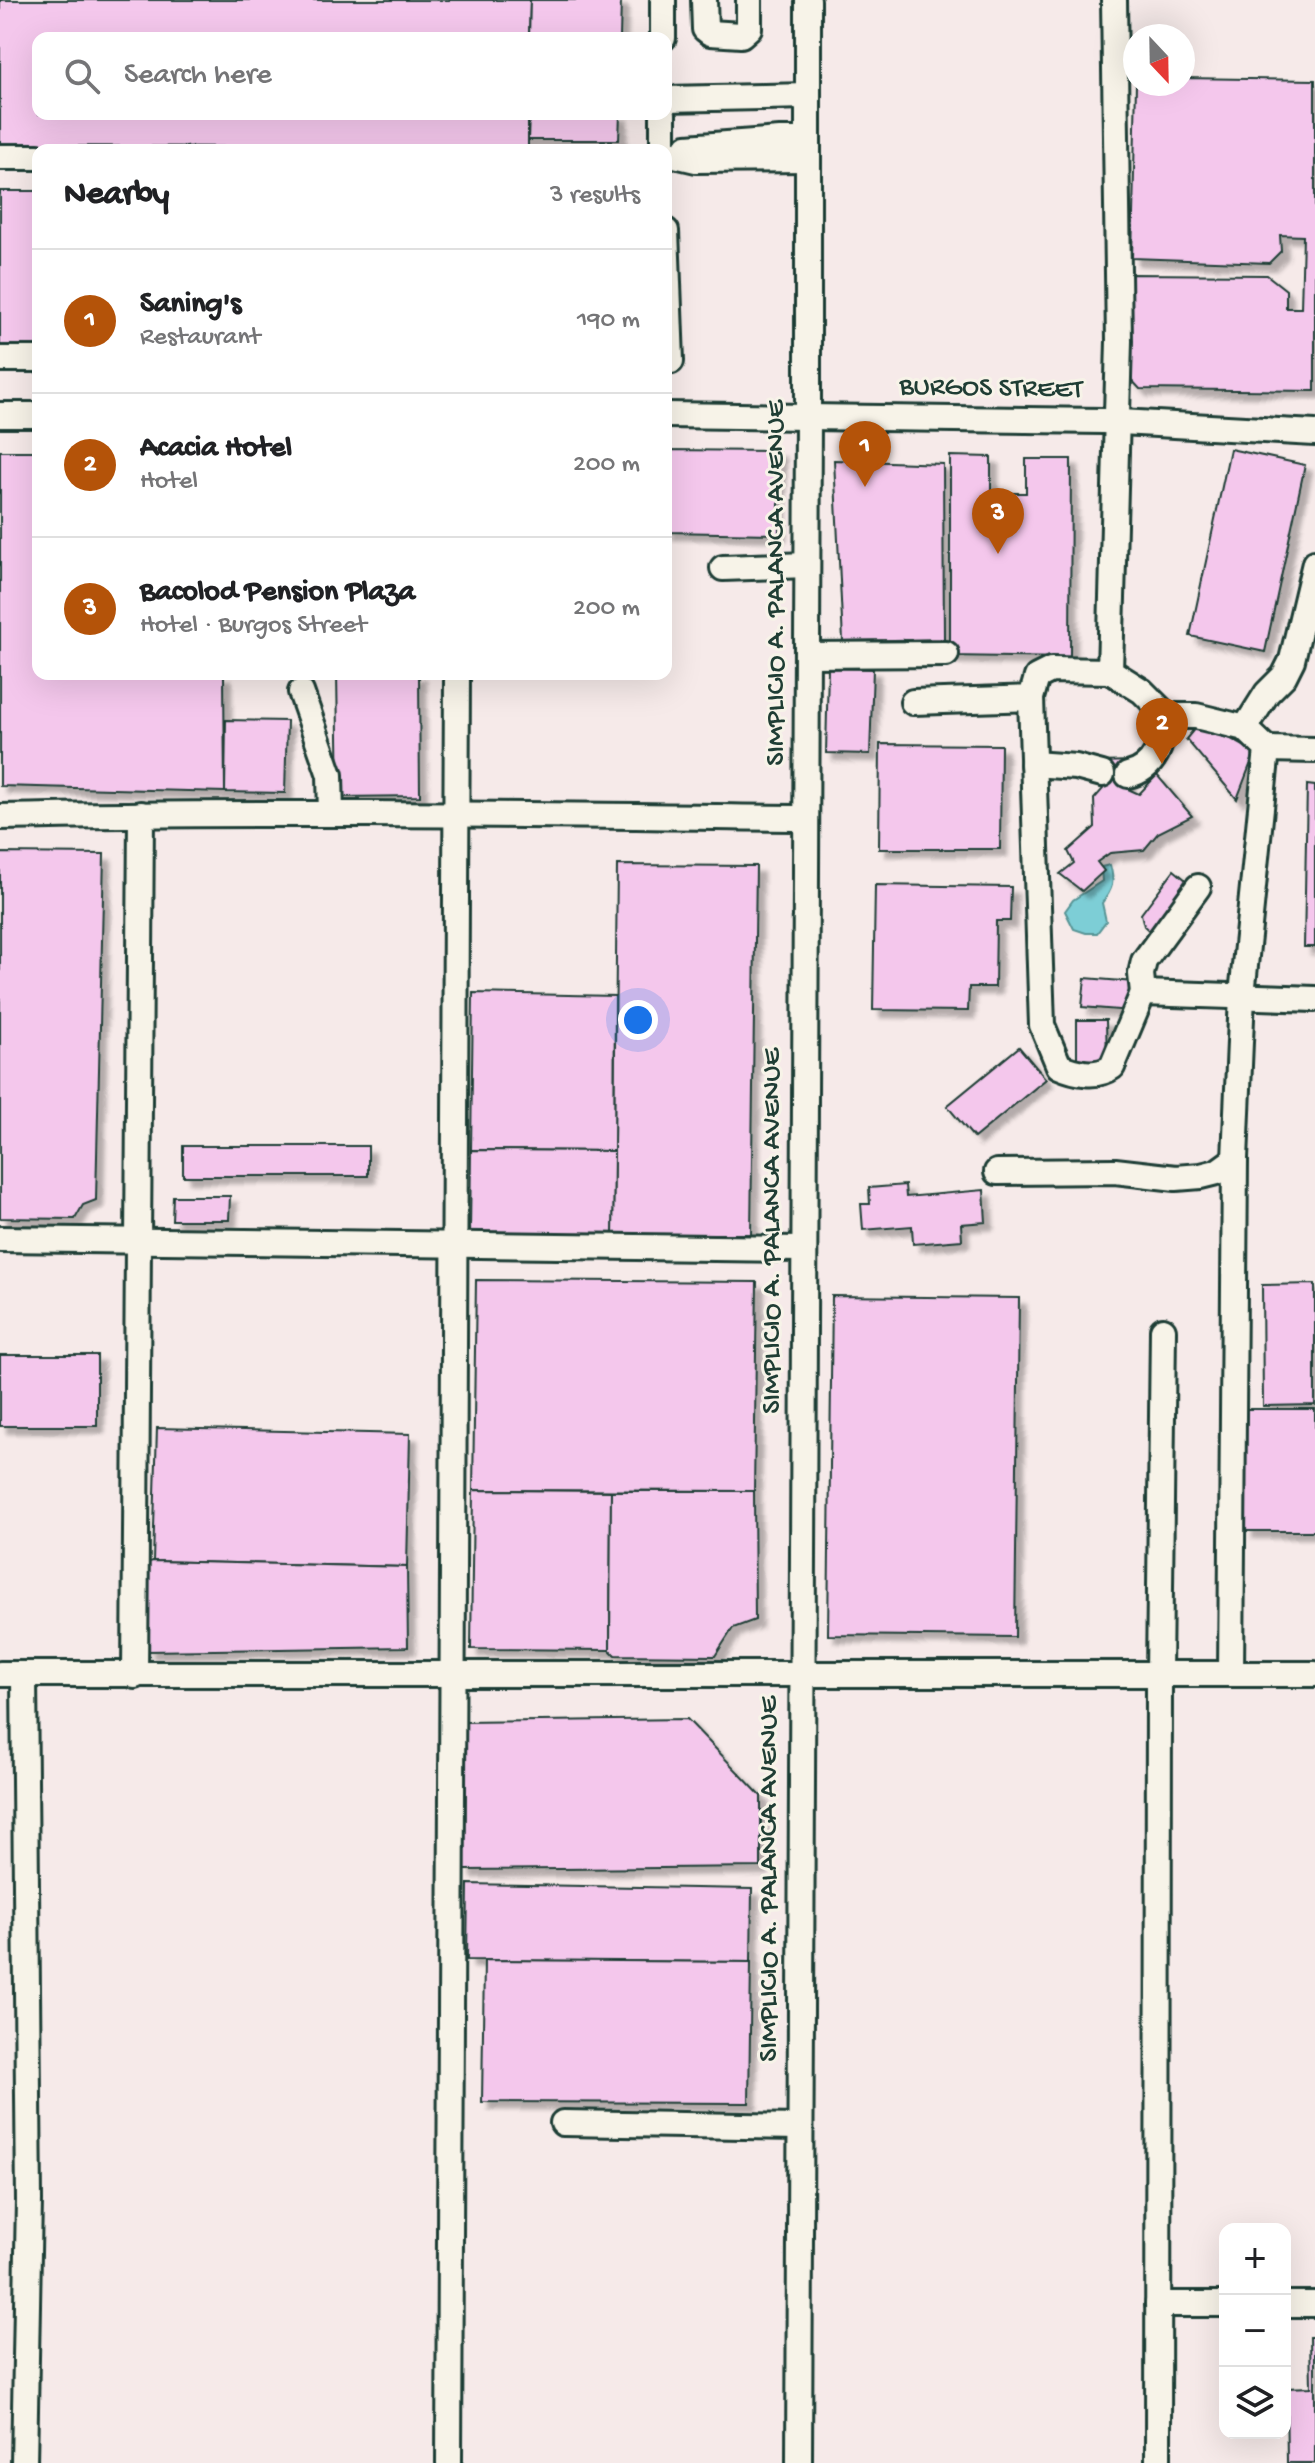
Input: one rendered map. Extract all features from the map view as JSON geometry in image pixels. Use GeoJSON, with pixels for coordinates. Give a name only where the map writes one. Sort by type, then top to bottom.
{"type":"FeatureCollection","features":[{"type":"Feature","properties":{"kind":"street"},"geometry":{"type":"LineString","coordinates":[[663,0],[663,32]]}},
{"type":"Feature","properties":{"kind":"street"},"geometry":{"type":"LineString","coordinates":[[704,0],[705,29],[710,33],[741,35],[749,28],[749,0]]}},
{"type":"Feature","properties":{"kind":"street","name":"SIMPLICIO A. PALANCA AVENUE"},"geometry":{"type":"LineString","coordinates":[[799,2463],[808,0]]}},
{"type":"Feature","properties":{"kind":"street"},"geometry":{"type":"LineString","coordinates":[[1110,671],[1119,327],[1114,0]]}},
{"type":"Feature","properties":{"kind":"street"},"geometry":{"type":"LineString","coordinates":[[672,99],[808,96]]}},
{"type":"Feature","properties":{"kind":"street"},"geometry":{"type":"LineString","coordinates":[[664,120],[667,144]]}},
{"type":"Feature","properties":{"kind":"street"},"geometry":{"type":"LineString","coordinates":[[672,153],[696,160],[808,150]]}},
{"type":"Feature","properties":{"kind":"street"},"geometry":{"type":"LineString","coordinates":[[0,157],[32,157]]}},
{"type":"Feature","properties":{"kind":"street"},"geometry":{"type":"LineString","coordinates":[[0,359],[32,359]]}},
{"type":"Feature","properties":{"kind":"street"},"geometry":{"type":"LineString","coordinates":[[0,415],[32,415]]}},
{"type":"Feature","properties":{"kind":"street","name":"BURGOS STREET"},"geometry":{"type":"LineString","coordinates":[[672,415],[1117,422],[1315,433]]}},
{"type":"Feature","properties":{"kind":"street"},"geometry":{"type":"LineString","coordinates":[[1245,728],[1267,693],[1284,676],[1292,660],[1315,563]]}},
{"type":"Feature","properties":{"kind":"street"},"geometry":{"type":"LineString","coordinates":[[723,568],[807,565]]}},
{"type":"Feature","properties":{"kind":"street"},"geometry":{"type":"LineString","coordinates":[[807,655],[946,654]]}},
{"type":"Feature","properties":{"kind":"street"},"geometry":{"type":"LineString","coordinates":[[1198,887],[1144,961],[1141,974],[1143,993],[1112,1067],[1105,1072],[1073,1072],[1059,1066],[1042,1025],[1031,698],[1037,677],[1051,670],[1110,671],[1142,691],[1167,716],[1196,716],[1245,728],[1267,749],[1315,750]]}},
{"type":"Feature","properties":{"kind":"street"},"geometry":{"type":"LineString","coordinates":[[449,2463],[457,680]]}},
{"type":"Feature","properties":{"kind":"street"},"geometry":{"type":"LineString","coordinates":[[301,692],[330,775],[331,814]]}},
{"type":"Feature","properties":{"kind":"street"},"geometry":{"type":"LineString","coordinates":[[913,702],[1031,698]]}},
{"type":"Feature","properties":{"kind":"street"},"geometry":{"type":"LineString","coordinates":[[1128,775],[1140,772],[1155,759],[1167,716]]}},
{"type":"Feature","properties":{"kind":"street"},"geometry":{"type":"LineString","coordinates":[[1231,1674],[1235,1159],[1242,995],[1267,749]]}},
{"type":"Feature","properties":{"kind":"street"},"geometry":{"type":"LineString","coordinates":[[1033,764],[1076,767],[1102,774]]}},
{"type":"Feature","properties":{"kind":"street"},"geometry":{"type":"LineString","coordinates":[[135,1676],[141,814]]}},
{"type":"Feature","properties":{"kind":"street"},"geometry":{"type":"LineString","coordinates":[[0,817],[455,814],[806,818]]}},
{"type":"Feature","properties":{"kind":"street"},"geometry":{"type":"LineString","coordinates":[[1143,993],[1315,999]]}},
{"type":"Feature","properties":{"kind":"street"},"geometry":{"type":"LineString","coordinates":[[997,1172],[1115,1171],[1189,1177],[1217,1172],[1235,1159]]}},
{"type":"Feature","properties":{"kind":"street"},"geometry":{"type":"LineString","coordinates":[[0,1239],[803,1249]]}},
{"type":"Feature","properties":{"kind":"street"},"geometry":{"type":"LineString","coordinates":[[1158,2463],[1159,1674],[1163,1330]]}},
{"type":"Feature","properties":{"kind":"street"},"geometry":{"type":"LineString","coordinates":[[24,2463],[29,2200],[12,1675],[452,1672],[1315,1674]]}},
{"type":"Feature","properties":{"kind":"street"},"geometry":{"type":"LineString","coordinates":[[563,2123],[800,2127]]}},
{"type":"Feature","properties":{"kind":"street"},"geometry":{"type":"LineString","coordinates":[[1158,2304],[1219,2304]]}},
{"type":"Feature","properties":{"kind":"street"},"geometry":{"type":"LineString","coordinates":[[1291,2304],[1315,2304]]}},
{"type":"Feature","properties":{"kind":"water"},"geometry":{"type":"Polygon","coordinates":[[[1110,865],[1112,885],[1102,903],[1106,921],[1097,933],[1074,929],[1065,911],[1073,900],[1102,881],[1101,867],[1110,865]]]}},
{"type":"Feature","properties":{"kind":"building"},"geometry":{"type":"Polygon","coordinates":[[[0,0],[530,0],[529,32],[32,32],[32,120],[528,120],[528,144],[0,146],[0,0]]]}},
{"type":"Feature","properties":{"kind":"building"},"geometry":{"type":"Polygon","coordinates":[[[530,0],[621,0],[620,32],[529,32],[530,0]]]}},
{"type":"Feature","properties":{"kind":"building"},"geometry":{"type":"Polygon","coordinates":[[[1195,78],[1315,80],[1315,391],[1140,389],[1129,377],[1131,274],[1267,275],[1286,290],[1286,308],[1301,308],[1303,236],[1280,235],[1281,251],[1269,263],[1132,258],[1136,96],[1195,96],[1195,78]]]}},
{"type":"Feature","properties":{"kind":"building"},"geometry":{"type":"Polygon","coordinates":[[[529,120],[620,120],[619,140],[528,140],[529,120]]]}},
{"type":"Feature","properties":{"kind":"building"},"geometry":{"type":"Polygon","coordinates":[[[0,191],[32,191],[32,346],[0,346],[0,191]]]}},
{"type":"Feature","properties":{"kind":"building"},"geometry":{"type":"Polygon","coordinates":[[[1230,449],[1305,465],[1265,652],[1190,636],[1230,449]]]}},
{"type":"Feature","properties":{"kind":"building"},"geometry":{"type":"Polygon","coordinates":[[[672,450],[779,451],[779,534],[672,532],[672,450]]]}},
{"type":"Feature","properties":{"kind":"building"},"geometry":{"type":"Polygon","coordinates":[[[0,451],[32,451],[32,680],[224,680],[225,792],[0,786],[0,451]]]}},
{"type":"Feature","properties":{"kind":"building"},"geometry":{"type":"Polygon","coordinates":[[[950,456],[991,457],[991,493],[1026,493],[1026,459],[1071,459],[1070,658],[950,656],[950,456]]]}},
{"type":"Feature","properties":{"kind":"building"},"geometry":{"type":"Polygon","coordinates":[[[834,460],[943,464],[944,639],[843,641],[834,460]]]}},
{"type":"Feature","properties":{"kind":"building"},"geometry":{"type":"Polygon","coordinates":[[[828,668],[873,669],[870,754],[826,753],[828,668]]]}},
{"type":"Feature","properties":{"kind":"building"},"geometry":{"type":"Polygon","coordinates":[[[337,680],[419,680],[420,796],[339,797],[337,680]]]}},
{"type":"Feature","properties":{"kind":"building"},"geometry":{"type":"Polygon","coordinates":[[[226,720],[287,721],[285,793],[225,792],[226,720]]]}},
{"type":"Feature","properties":{"kind":"building"},"geometry":{"type":"Polygon","coordinates":[[[1200,722],[1255,752],[1237,799],[1186,739],[1200,722]]]}},
{"type":"Feature","properties":{"kind":"building"},"geometry":{"type":"Polygon","coordinates":[[[880,744],[1001,745],[1000,849],[879,849],[880,744]]]}},
{"type":"Feature","properties":{"kind":"building"},"geometry":{"type":"Polygon","coordinates":[[[1129,761],[1128,789],[1139,794],[1157,775],[1192,816],[1158,833],[1144,850],[1110,853],[1097,862],[1104,871],[1082,891],[1060,874],[1074,863],[1068,851],[1095,827],[1094,799],[1103,789],[1102,762],[1129,761]]]}},
{"type":"Feature","properties":{"kind":"building"},"geometry":{"type":"Polygon","coordinates":[[[1307,785],[1315,786],[1315,947],[1304,947],[1307,785]]]}},
{"type":"Feature","properties":{"kind":"building"},"geometry":{"type":"Polygon","coordinates":[[[0,853],[104,854],[96,1200],[83,1205],[75,1219],[0,1218],[0,853]]]}},
{"type":"Feature","properties":{"kind":"building"},"geometry":{"type":"Polygon","coordinates":[[[617,865],[756,866],[751,1234],[613,1234],[617,865]]]}},
{"type":"Feature","properties":{"kind":"building"},"geometry":{"type":"Polygon","coordinates":[[[1174,870],[1193,886],[1156,937],[1144,926],[1141,914],[1174,870]]]}},
{"type":"Feature","properties":{"kind":"building"},"geometry":{"type":"Polygon","coordinates":[[[875,885],[1011,887],[1010,921],[996,921],[995,987],[969,987],[968,1011],[873,1010],[875,885]]]}},
{"type":"Feature","properties":{"kind":"building"},"geometry":{"type":"Polygon","coordinates":[[[1085,978],[1134,982],[1131,1011],[1082,1007],[1085,978]]]}},
{"type":"Feature","properties":{"kind":"building"},"geometry":{"type":"Polygon","coordinates":[[[473,993],[615,996],[614,1151],[471,1150],[473,993]]]}},
{"type":"Feature","properties":{"kind":"building"},"geometry":{"type":"Polygon","coordinates":[[[1077,1020],[1106,1020],[1107,1063],[1077,1064],[1077,1020]]]}},
{"type":"Feature","properties":{"kind":"building"},"geometry":{"type":"Polygon","coordinates":[[[1019,1047],[1046,1079],[974,1138],[947,1106],[1019,1047]]]}},
{"type":"Feature","properties":{"kind":"building"},"geometry":{"type":"Polygon","coordinates":[[[183,1146],[368,1146],[368,1176],[183,1176],[183,1146]]]}},
{"type":"Feature","properties":{"kind":"building"},"geometry":{"type":"Polygon","coordinates":[[[471,1150],[614,1151],[613,1234],[470,1233],[471,1150]]]}},
{"type":"Feature","properties":{"kind":"building"},"geometry":{"type":"Polygon","coordinates":[[[905,1185],[906,1197],[984,1190],[986,1222],[961,1224],[962,1240],[913,1244],[912,1226],[863,1230],[861,1204],[870,1204],[869,1188],[905,1185]]]}},
{"type":"Feature","properties":{"kind":"building"},"geometry":{"type":"Polygon","coordinates":[[[173,1196],[230,1196],[229,1220],[172,1220],[173,1196]]]}},
{"type":"Feature","properties":{"kind":"building"},"geometry":{"type":"Polygon","coordinates":[[[476,1280],[757,1282],[754,1491],[473,1490],[476,1280]]]}},
{"type":"Feature","properties":{"kind":"building"},"geometry":{"type":"Polygon","coordinates":[[[1315,1284],[1315,1405],[1263,1406],[1262,1285],[1315,1284]]]}},
{"type":"Feature","properties":{"kind":"building"},"geometry":{"type":"Polygon","coordinates":[[[832,1296],[1019,1298],[1015,1637],[828,1635],[832,1296]]]}},
{"type":"Feature","properties":{"kind":"building"},"geometry":{"type":"Polygon","coordinates":[[[0,1355],[97,1355],[97,1426],[0,1426],[0,1355]]]}},
{"type":"Feature","properties":{"kind":"building"},"geometry":{"type":"Polygon","coordinates":[[[1246,1409],[1315,1409],[1315,1531],[1246,1531],[1246,1409]]]}},
{"type":"Feature","properties":{"kind":"building"},"geometry":{"type":"Polygon","coordinates":[[[157,1428],[410,1434],[407,1567],[153,1561],[157,1428]]]}},
{"type":"Feature","properties":{"kind":"building"},"geometry":{"type":"Polygon","coordinates":[[[473,1490],[611,1491],[610,1650],[471,1649],[473,1490]]]}},
{"type":"Feature","properties":{"kind":"building"},"geometry":{"type":"Polygon","coordinates":[[[611,1491],[754,1491],[755,1620],[733,1628],[715,1656],[615,1655],[610,1650],[611,1491]]]}},
{"type":"Feature","properties":{"kind":"building"},"geometry":{"type":"Polygon","coordinates":[[[146,1563],[407,1567],[408,1647],[147,1651],[146,1563]]]}},
{"type":"Feature","properties":{"kind":"building"},"geometry":{"type":"Polygon","coordinates":[[[687,1719],[761,1796],[761,1867],[465,1870],[464,1722],[687,1719]]]}},
{"type":"Feature","properties":{"kind":"building"},"geometry":{"type":"Polygon","coordinates":[[[468,1884],[752,1889],[751,1962],[467,1960],[468,1884]]]}},
{"type":"Feature","properties":{"kind":"building"},"geometry":{"type":"Polygon","coordinates":[[[484,1960],[751,1962],[749,2103],[482,2102],[484,1960]]]}},
{"type":"Feature","properties":{"kind":"building"},"geometry":{"type":"Polygon","coordinates":[[[1310,2337],[1315,2337],[1315,2463],[1287,2463],[1287,2439],[1291,2439],[1291,2388],[1311,2387],[1310,2337]]]}},
{"type":"Feature","properties":{"kind":"place","name":"Saning's"},"geometry":{"type":"Point","coordinates":[865,487]}},
{"type":"Feature","properties":{"kind":"place","name":"Bacolod Pension Plaza"},"geometry":{"type":"Point","coordinates":[998,554]}},
{"type":"Feature","properties":{"kind":"place","name":"Acacia Hotel"},"geometry":{"type":"Point","coordinates":[1162,764]}}]}
